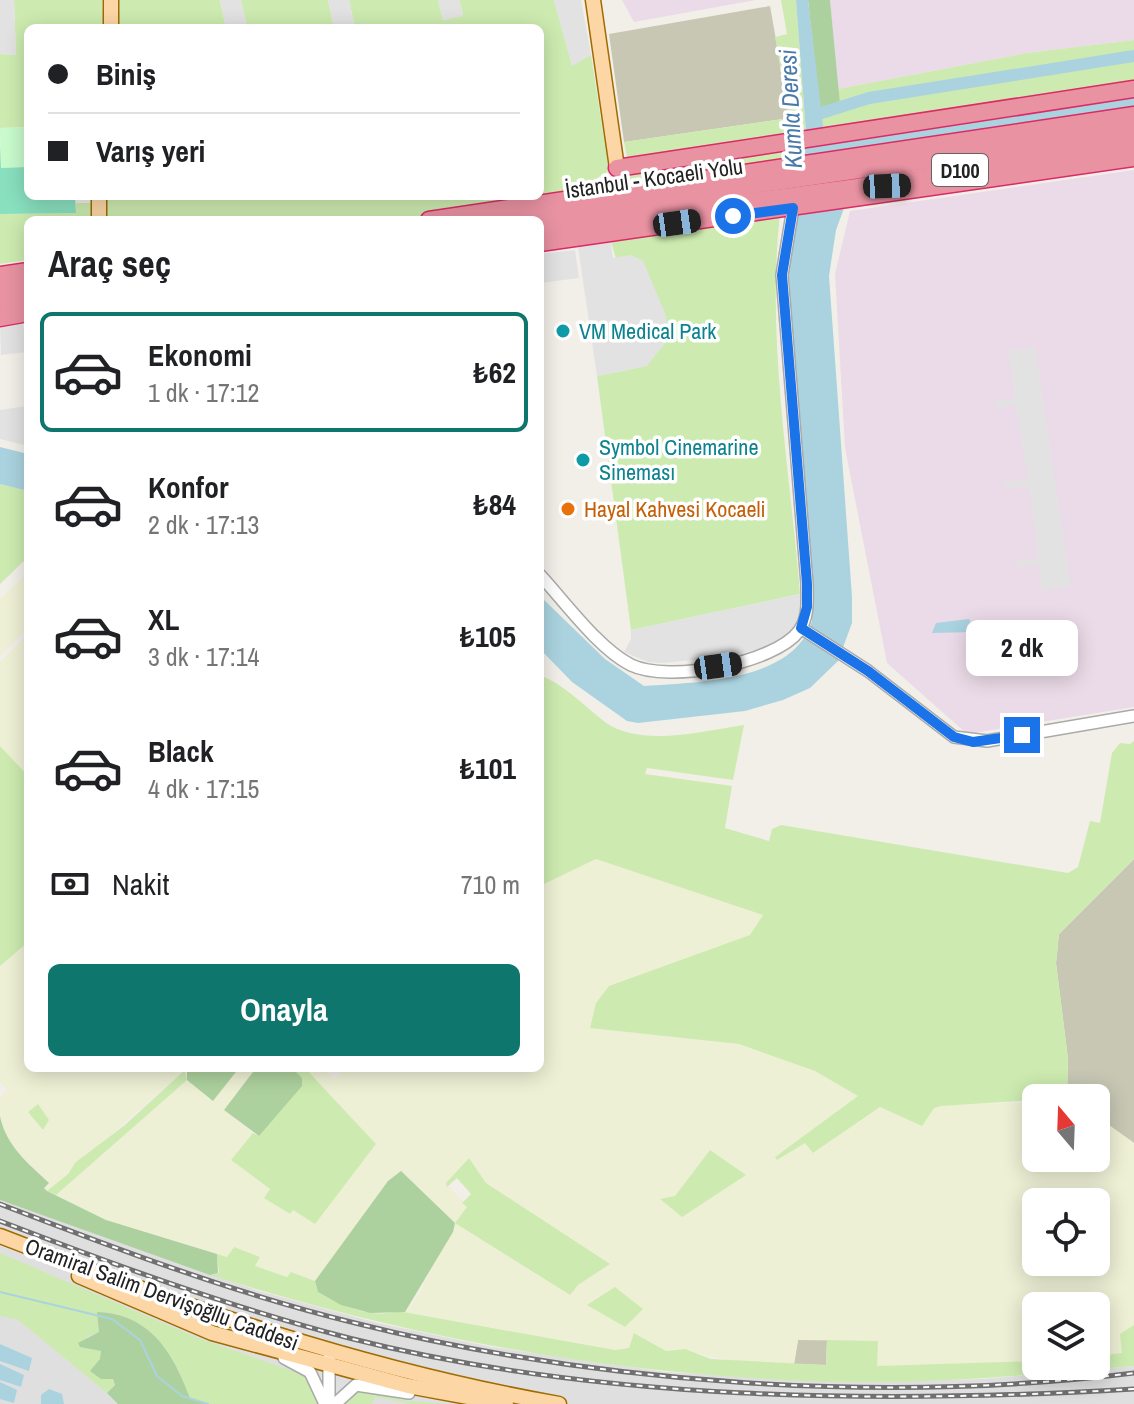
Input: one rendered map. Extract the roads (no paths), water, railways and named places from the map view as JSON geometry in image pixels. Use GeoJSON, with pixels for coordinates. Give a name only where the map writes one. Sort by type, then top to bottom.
{"type":"FeatureCollection","features":[{"type":"Feature","properties":{"kind":"highway"},"geometry":{"type":"LineString","coordinates":[[617,168],[1134,89]]}},
{"type":"Feature","properties":{"kind":"highway"},"geometry":{"type":"LineString","coordinates":[[866,169],[965,141],[1134,115]]}},
{"type":"Feature","properties":{"kind":"highway","name":"D100"},"geometry":{"type":"LineString","coordinates":[[544,229],[1076,145],[1134,130]]}},
{"type":"Feature","properties":{"kind":"highway"},"geometry":{"type":"LineString","coordinates":[[544,242],[847,182],[965,141]]}},
{"type":"Feature","properties":{"kind":"highway","name":"D100"},"geometry":{"type":"LineString","coordinates":[[847,182],[866,169],[1076,145],[1134,143]]}},
{"type":"Feature","properties":{"kind":"highway"},"geometry":{"type":"LineString","coordinates":[[847,182],[977,182],[1134,158]]}},
{"type":"Feature","properties":{"kind":"highway"},"geometry":{"type":"LineString","coordinates":[[617,168],[627,187],[675,184],[798,191]]}},
{"type":"Feature","properties":{"kind":"highway"},"geometry":{"type":"LineString","coordinates":[[598,196],[615,182],[617,168]]}},
{"type":"Feature","properties":{"kind":"highway"},"geometry":{"type":"LineString","coordinates":[[457,216],[675,184]]}},
{"type":"Feature","properties":{"kind":"highway","name":"İstanbul - Kocaeli Yolu"},"geometry":{"type":"LineString","coordinates":[[544,217],[798,191]]}},
{"type":"Feature","properties":{"kind":"highway"},"geometry":{"type":"LineString","coordinates":[[0,275],[24,284]]}},
{"type":"Feature","properties":{"kind":"highway"},"geometry":{"type":"LineString","coordinates":[[0,287],[24,285]]}},
{"type":"Feature","properties":{"kind":"highway"},"geometry":{"type":"LineString","coordinates":[[0,302],[24,286]]}},
{"type":"Feature","properties":{"kind":"highway"},"geometry":{"type":"LineString","coordinates":[[0,318],[24,314]]}},
{"type":"Feature","properties":{"kind":"main road"},"geometry":{"type":"LineString","coordinates":[[111,0],[111,24]]}},
{"type":"Feature","properties":{"kind":"main road"},"geometry":{"type":"LineString","coordinates":[[593,0],[617,168]]}},
{"type":"Feature","properties":{"kind":"main road","name":"Oramiral Salim Dervişoğllu Caddesi"},"geometry":{"type":"LineString","coordinates":[[0,1236],[329,1358],[433,1391],[506,1404]]}},
{"type":"Feature","properties":{"kind":"main road","name":"Oramiral Salim Dervişoğllu Caddesi"},"geometry":{"type":"LineString","coordinates":[[0,1245],[212,1333],[261,1347],[559,1404]]}},
{"type":"Feature","properties":{"kind":"street"},"geometry":{"type":"LineString","coordinates":[[544,579],[611,651],[635,667],[650,671],[736,664],[782,647],[802,630],[807,607],[807,584],[782,275],[798,191]]}},
{"type":"Feature","properties":{"kind":"street"},"geometry":{"type":"LineString","coordinates":[[802,630],[848,658],[954,737],[964,741],[987,741],[1134,716]]}},
{"type":"Feature","properties":{"kind":"street"},"geometry":{"type":"LineString","coordinates":[[261,1347],[310,1372],[330,1404]]}},
{"type":"Feature","properties":{"kind":"street"},"geometry":{"type":"LineString","coordinates":[[329,1358],[330,1404]]}},
{"type":"Feature","properties":{"kind":"street"},"geometry":{"type":"LineString","coordinates":[[330,1404],[348,1389],[364,1384],[411,1393],[433,1391]]}},
{"type":"Feature","properties":{"kind":"water"},"geometry":{"type":"Polygon","coordinates":[[[796,0],[808,0],[825,142],[1134,94],[1134,109],[841,151],[847,200],[836,230],[829,276],[852,623],[838,661],[810,688],[745,711],[638,723],[627,721],[572,682],[544,653],[544,600],[605,659],[644,686],[716,680],[765,667],[786,656],[802,641],[812,621],[788,262],[793,226],[801,207],[801,159],[806,133],[796,0]]]}},
{"type":"Feature","properties":{"kind":"water"},"geometry":{"type":"Polygon","coordinates":[[[0,447],[24,453],[24,490],[0,484],[0,447]]]}},
{"type":"Feature","properties":{"kind":"water"},"geometry":{"type":"Polygon","coordinates":[[[969,619],[976,632],[932,633],[936,623],[969,619]]]}},
{"type":"Feature","properties":{"kind":"water"},"geometry":{"type":"Polygon","coordinates":[[[0,1344],[32,1358],[29,1371],[0,1361],[0,1344]]]}},
{"type":"Feature","properties":{"kind":"water"},"geometry":{"type":"Polygon","coordinates":[[[0,1364],[24,1375],[21,1387],[0,1380],[0,1364]]]}},
{"type":"Feature","properties":{"kind":"water"},"geometry":{"type":"Polygon","coordinates":[[[0,1382],[17,1390],[14,1403],[0,1399],[0,1382]]]}},
{"type":"Feature","properties":{"kind":"water"},"geometry":{"type":"Polygon","coordinates":[[[49,1389],[62,1394],[64,1404],[41,1404],[41,1395],[49,1389]]]}},
{"type":"Feature","properties":{"kind":"waterway","name":"Kumla Deresi"},"geometry":{"type":"LineString","coordinates":[[815,115],[869,98],[1134,56]]}},
{"type":"Feature","properties":{"kind":"waterway"},"geometry":{"type":"LineString","coordinates":[[0,1292],[112,1319],[140,1340],[157,1376],[182,1396],[208,1404]]}},
{"type":"Feature","properties":{"kind":"railway"},"geometry":{"type":"LineString","coordinates":[[0,1204],[176,1269],[310,1311],[448,1344],[544,1361],[643,1374],[842,1387],[941,1387],[1134,1373]]}},
{"type":"Feature","properties":{"kind":"railway"},"geometry":{"type":"LineString","coordinates":[[0,1221],[173,1284],[305,1326],[444,1359],[541,1375],[639,1386],[839,1396],[1038,1394],[1134,1389]]}},
{"type":"Feature","properties":{"kind":"place","name":"VM Medical Park"},"geometry":{"type":"Point","coordinates":[563,331]}},
{"type":"Feature","properties":{"kind":"place","name":"Symbol Cinemarine Sineması"},"geometry":{"type":"Point","coordinates":[583,460]}},
{"type":"Feature","properties":{"kind":"place","name":"Hayal Kahvesi Kocaeli"},"geometry":{"type":"Point","coordinates":[568,509]}}]}
